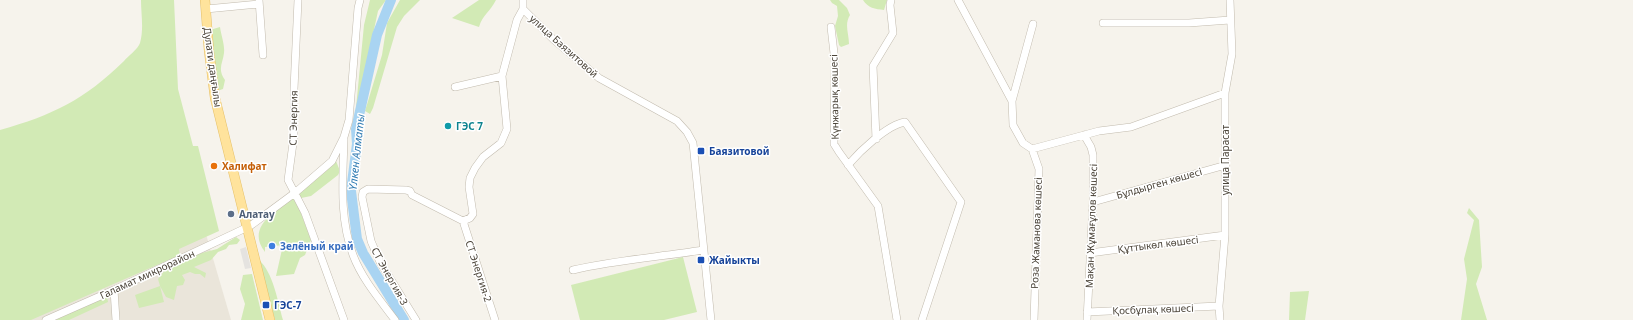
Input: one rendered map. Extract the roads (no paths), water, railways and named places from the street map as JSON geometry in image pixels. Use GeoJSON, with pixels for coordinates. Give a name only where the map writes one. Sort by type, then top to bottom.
{"type":"FeatureCollection","features":[{"type":"Feature","properties":{"kind":"main road","name":"Дулати даңғылы"},"geometry":{"type":"LineString","coordinates":[[206,5],[215,98],[270,320]]}},
{"type":"Feature","properties":{"kind":"street","name":"СТ Энергия"},"geometry":{"type":"LineString","coordinates":[[298,0],[294,89],[294,136],[288,180],[296,192],[305,213],[344,320]]}},
{"type":"Feature","properties":{"kind":"street"},"geometry":{"type":"LineString","coordinates":[[360,0],[358,8],[356,70],[349,120],[344,137],[342,204],[353,256],[364,276],[395,320]]}},
{"type":"Feature","properties":{"kind":"street","name":"улица Баязитовой"},"geometry":{"type":"LineString","coordinates":[[523,0],[524,9],[553,39],[598,78],[676,121],[687,132],[693,144],[703,250]]}},
{"type":"Feature","properties":{"kind":"street"},"geometry":{"type":"LineString","coordinates":[[876,139],[873,66],[893,33],[890,5],[891,0]]}},
{"type":"Feature","properties":{"kind":"street","name":"Роза Жаманова көшесі"},"geometry":{"type":"LineString","coordinates":[[958,0],[1012,101],[1013,125],[1016,134],[1023,144],[1032,150],[1039,169],[1034,320]]}},
{"type":"Feature","properties":{"kind":"street","name":"улица Парасат"},"geometry":{"type":"LineString","coordinates":[[1220,320],[1219,306],[1225,235],[1225,93],[1232,54],[1230,0]]}},
{"type":"Feature","properties":{"kind":"street"},"geometry":{"type":"LineString","coordinates":[[206,5],[259,2],[263,55]]}},
{"type":"Feature","properties":{"kind":"street"},"geometry":{"type":"LineString","coordinates":[[463,221],[470,218],[473,214],[469,187],[470,178],[474,168],[483,157],[500,143],[507,129],[502,76],[518,20],[524,9]]}},
{"type":"Feature","properties":{"kind":"street"},"geometry":{"type":"LineString","coordinates":[[1103,23],[1189,23],[1230,20]]}},
{"type":"Feature","properties":{"kind":"street"},"geometry":{"type":"LineString","coordinates":[[1012,101],[1033,24]]}},
{"type":"Feature","properties":{"kind":"street","name":"Күнжарық көшесі"},"geometry":{"type":"LineString","coordinates":[[831,27],[835,62],[834,144],[878,206],[897,320]]}},
{"type":"Feature","properties":{"kind":"street"},"geometry":{"type":"LineString","coordinates":[[455,87],[502,76]]}},
{"type":"Feature","properties":{"kind":"street"},"geometry":{"type":"LineString","coordinates":[[1032,150],[1099,131],[1130,127],[1225,93]]}},
{"type":"Feature","properties":{"kind":"street"},"geometry":{"type":"LineString","coordinates":[[848,165],[876,139],[897,123],[905,122],[961,202],[922,320]]}},
{"type":"Feature","properties":{"kind":"street","name":"Мақан Жұмағұлов көшесі"},"geometry":{"type":"LineString","coordinates":[[1084,135],[1091,147],[1093,155],[1093,202],[1087,320]]}},
{"type":"Feature","properties":{"kind":"street","name":"Галамат микрорайон"},"geometry":{"type":"LineString","coordinates":[[46,320],[247,228],[296,192],[332,161],[344,137]]}},
{"type":"Feature","properties":{"kind":"street","name":"Бұлдырген көшесі"},"geometry":{"type":"LineString","coordinates":[[1093,202],[1226,165]]}},
{"type":"Feature","properties":{"kind":"street","name":"СТ Энергия-3"},"geometry":{"type":"LineString","coordinates":[[416,320],[380,262],[371,241],[362,196],[363,192],[368,189],[410,191],[412,195],[463,221]]}},
{"type":"Feature","properties":{"kind":"street","name":"СТ Энергия-2"},"geometry":{"type":"LineString","coordinates":[[463,221],[495,320]]}},
{"type":"Feature","properties":{"kind":"street","name":"Құттыкөл көшесі"},"geometry":{"type":"LineString","coordinates":[[1090,253],[1225,235]]}},
{"type":"Feature","properties":{"kind":"street"},"geometry":{"type":"LineString","coordinates":[[573,270],[608,262],[703,250],[711,320]]}},
{"type":"Feature","properties":{"kind":"street"},"geometry":{"type":"LineString","coordinates":[[114,290],[116,320]]}},
{"type":"Feature","properties":{"kind":"street","name":"Қосбұлақ көшесі"},"geometry":{"type":"LineString","coordinates":[[1087,312],[1219,306]]}},
{"type":"Feature","properties":{"kind":"waterway","name":"Үлкен Алматы"},"geometry":{"type":"LineString","coordinates":[[391,0],[377,35],[356,129],[357,144],[351,191],[357,239],[363,253],[404,320]]}},
{"type":"Feature","properties":{"kind":"place","name":"ГЭС 7"},"geometry":{"type":"Point","coordinates":[448,126]}},
{"type":"Feature","properties":{"kind":"place","name":"Баязитовой"},"geometry":{"type":"Point","coordinates":[701,151]}},
{"type":"Feature","properties":{"kind":"place","name":"Халифат"},"geometry":{"type":"Point","coordinates":[214,166]}},
{"type":"Feature","properties":{"kind":"place","name":"Алатау"},"geometry":{"type":"Point","coordinates":[231,214]}},
{"type":"Feature","properties":{"kind":"place","name":"Зелёный край"},"geometry":{"type":"Point","coordinates":[272,246]}},
{"type":"Feature","properties":{"kind":"place","name":"Жайыкты"},"geometry":{"type":"Point","coordinates":[701,260]}},
{"type":"Feature","properties":{"kind":"place","name":"ГЭС-7"},"geometry":{"type":"Point","coordinates":[266,305]}}]}
